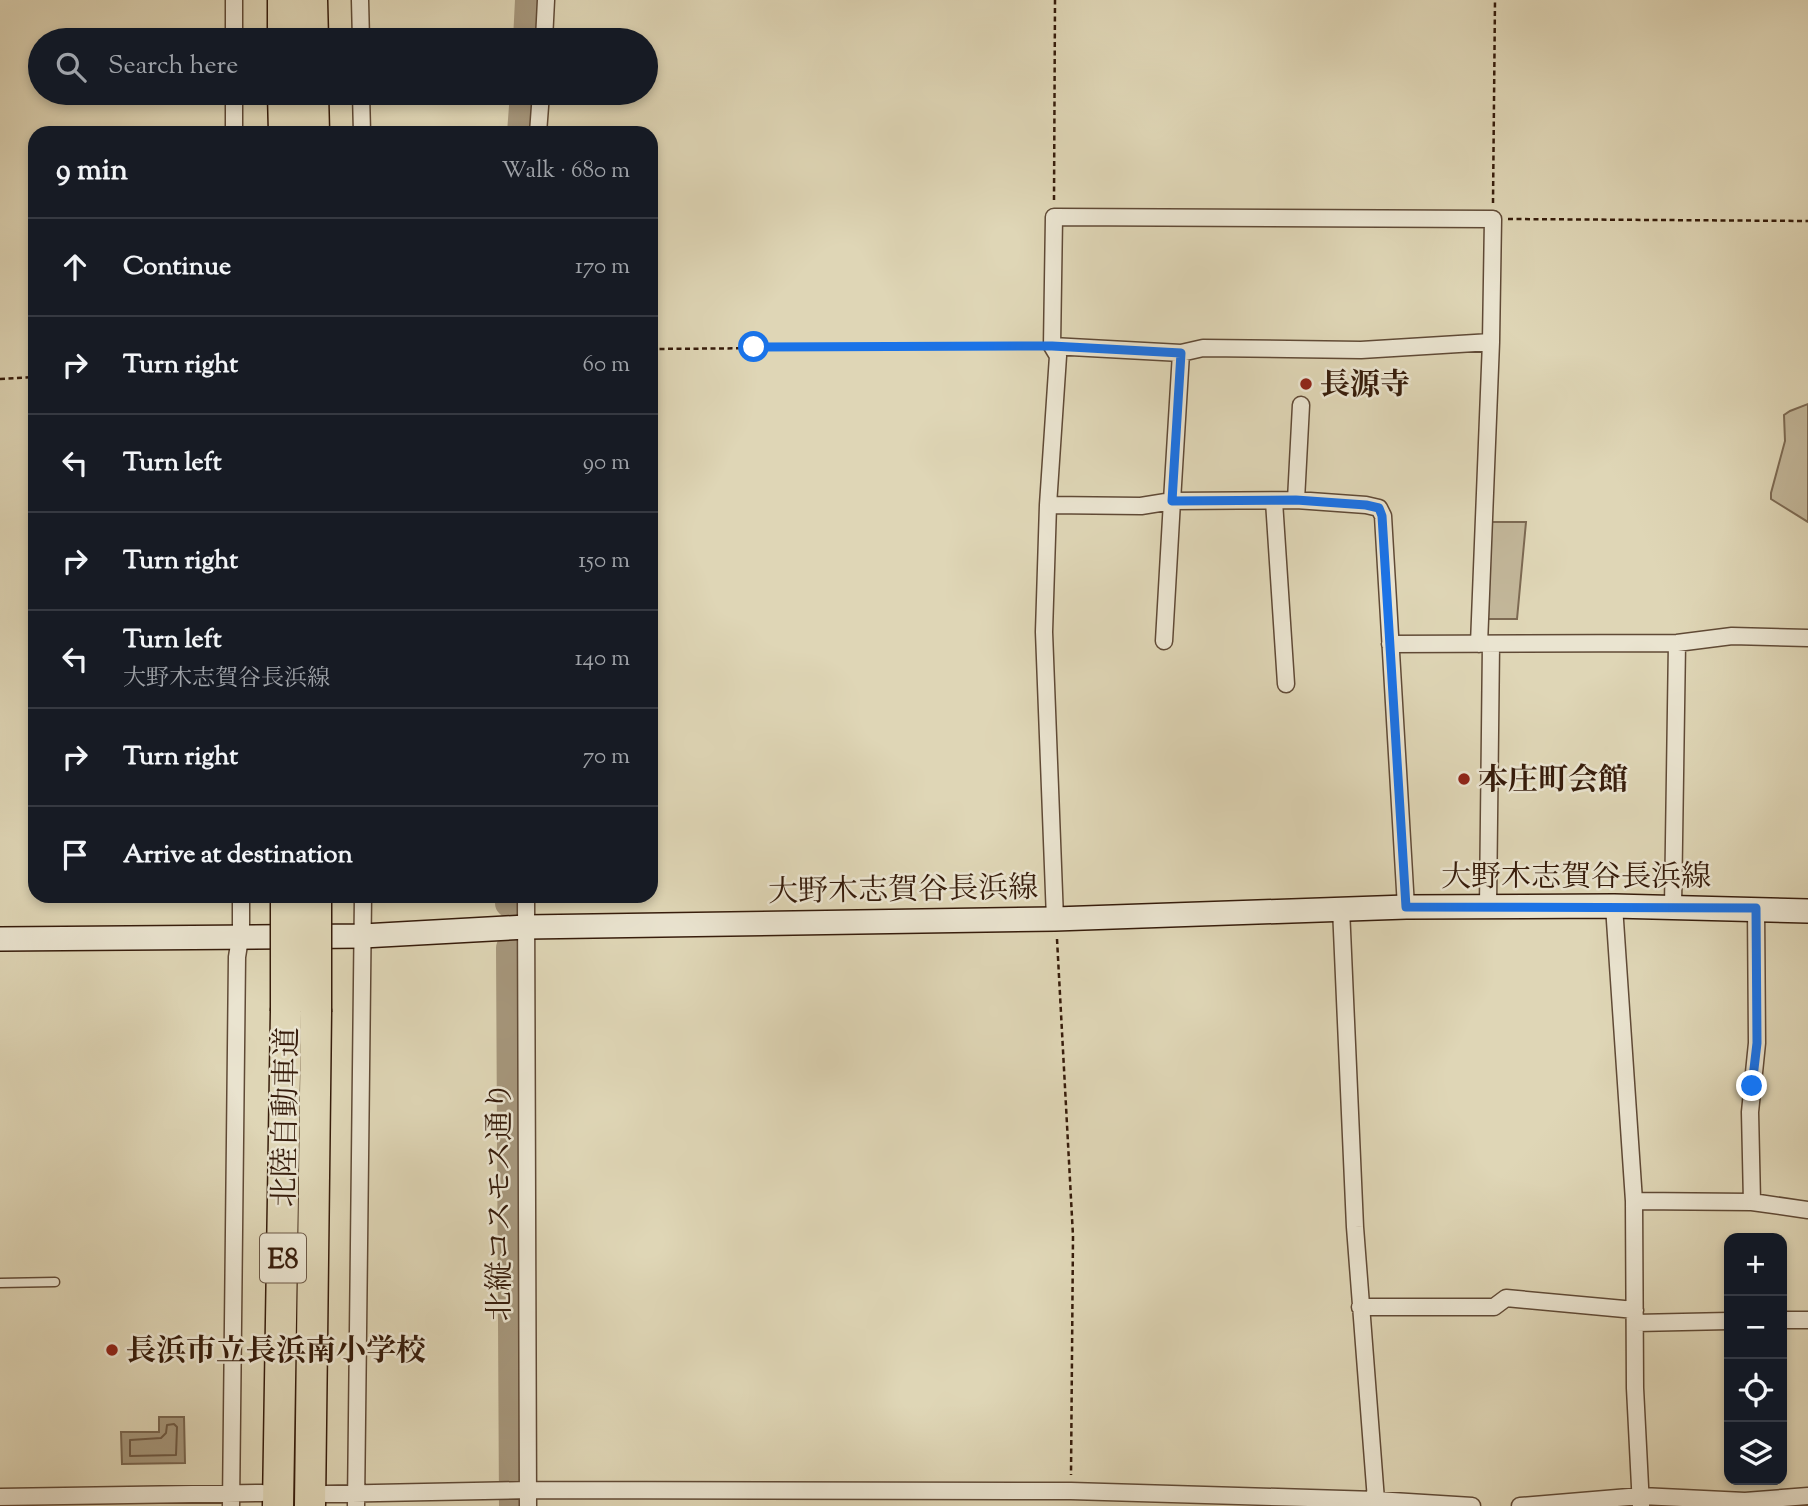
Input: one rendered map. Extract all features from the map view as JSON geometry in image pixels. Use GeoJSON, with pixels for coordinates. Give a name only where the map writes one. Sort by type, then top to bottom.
{"type":"FeatureCollection","features":[{"type":"Feature","properties":{"kind":"highway"},"geometry":{"type":"LineString","coordinates":[[283,0],[283,28]]}},
{"type":"Feature","properties":{"kind":"highway"},"geometry":{"type":"LineString","coordinates":[[312,0],[313,28]]}},
{"type":"Feature","properties":{"kind":"highway"},"geometry":{"type":"LineString","coordinates":[[284,105],[284,126]]}},
{"type":"Feature","properties":{"kind":"highway"},"geometry":{"type":"LineString","coordinates":[[313,105],[314,126]]}},
{"type":"Feature","properties":{"kind":"highway","name":"北陸自動車道"},"geometry":{"type":"LineString","coordinates":[[270,1500],[286,1011],[286,903]]}},
{"type":"Feature","properties":{"kind":"highway","name":"北陸自動車道"},"geometry":{"type":"LineString","coordinates":[[316,903],[318,1500]]}},
{"type":"Feature","properties":{"kind":"main road","name":"大野木志賀谷長浜線"},"geometry":{"type":"LineString","coordinates":[[0,939],[363,936],[526,927],[1055,919],[1341,908],[1614,906],[1808,911]]}},
{"type":"Feature","properties":{"kind":"street"},"geometry":{"type":"LineString","coordinates":[[234,0],[234,28]]}},
{"type":"Feature","properties":{"kind":"street"},"geometry":{"type":"LineString","coordinates":[[360,0],[361,28]]}},
{"type":"Feature","properties":{"kind":"street"},"geometry":{"type":"LineString","coordinates":[[545,28],[546,0]]}},
{"type":"Feature","properties":{"kind":"street"},"geometry":{"type":"LineString","coordinates":[[234,105],[234,126]]}},
{"type":"Feature","properties":{"kind":"street"},"geometry":{"type":"LineString","coordinates":[[361,105],[362,126]]}},
{"type":"Feature","properties":{"kind":"street"},"geometry":{"type":"LineString","coordinates":[[539,126],[540,105]]}},
{"type":"Feature","properties":{"kind":"street"},"geometry":{"type":"LineString","coordinates":[[1055,919],[1044,632],[1048,505],[1058,356],[1052,346],[1054,217],[1493,219],[1485,644],[1488,906]]}},
{"type":"Feature","properties":{"kind":"street"},"geometry":{"type":"LineString","coordinates":[[1052,346],[1181,353],[1203,348],[1361,350],[1492,342]]}},
{"type":"Feature","properties":{"kind":"street"},"geometry":{"type":"LineString","coordinates":[[1164,641],[1181,353]]}},
{"type":"Feature","properties":{"kind":"street"},"geometry":{"type":"LineString","coordinates":[[1296,500],[1301,405]]}},
{"type":"Feature","properties":{"kind":"street"},"geometry":{"type":"LineString","coordinates":[[1048,505],[1141,506],[1172,501],[1296,500],[1379,508],[1382,516],[1406,907]]}},
{"type":"Feature","properties":{"kind":"street"},"geometry":{"type":"LineString","coordinates":[[1274,501],[1286,684]]}},
{"type":"Feature","properties":{"kind":"street"},"geometry":{"type":"LineString","coordinates":[[1390,644],[1676,643],[1732,636],[1808,638]]}},
{"type":"Feature","properties":{"kind":"street"},"geometry":{"type":"LineString","coordinates":[[1673,907],[1676,643]]}},
{"type":"Feature","properties":{"kind":"street"},"geometry":{"type":"LineString","coordinates":[[231,1500],[237,957],[241,903]]}},
{"type":"Feature","properties":{"kind":"street"},"geometry":{"type":"LineString","coordinates":[[356,1500],[363,903]]}},
{"type":"Feature","properties":{"kind":"street","name":"北縦コスモス通り"},"geometry":{"type":"LineString","coordinates":[[522,1495],[526,903]]}},
{"type":"Feature","properties":{"kind":"street"},"geometry":{"type":"LineString","coordinates":[[1614,906],[1634,1201],[1635,1388],[1641,1501]]}},
{"type":"Feature","properties":{"kind":"street"},"geometry":{"type":"LineString","coordinates":[[1341,908],[1360,1307],[1376,1500]]}},
{"type":"Feature","properties":{"kind":"street"},"geometry":{"type":"LineString","coordinates":[[1752,1202],[1750,1112],[1757,1043],[1756,908]]}},
{"type":"Feature","properties":{"kind":"street"},"geometry":{"type":"LineString","coordinates":[[1634,1201],[1752,1202],[1808,1210]]}},
{"type":"Feature","properties":{"kind":"street"},"geometry":{"type":"LineString","coordinates":[[1360,1307],[1494,1307],[1506,1298],[1636,1316],[1724,1321]]}},
{"type":"Feature","properties":{"kind":"street"},"geometry":{"type":"LineString","coordinates":[[1787,1320],[1808,1320]]}},
{"type":"Feature","properties":{"kind":"street"},"geometry":{"type":"LineString","coordinates":[[318,1500],[522,1495],[1071,1491],[1376,1500],[1472,1506]]}},
{"type":"Feature","properties":{"kind":"street"},"geometry":{"type":"LineString","coordinates":[[1520,1506],[1641,1501],[1745,1501],[1808,1496]]}},
{"type":"Feature","properties":{"kind":"street"},"geometry":{"type":"LineString","coordinates":[[0,1497],[270,1500]]}},
{"type":"Feature","properties":{"kind":"lane"},"geometry":{"type":"LineString","coordinates":[[0,1283],[55,1282]]}},
{"type":"Feature","properties":{"kind":"path"},"geometry":{"type":"LineString","coordinates":[[1054,217],[1055,0]]}},
{"type":"Feature","properties":{"kind":"path"},"geometry":{"type":"LineString","coordinates":[[1495,0],[1493,219],[1808,221]]}},
{"type":"Feature","properties":{"kind":"path"},"geometry":{"type":"LineString","coordinates":[[658,349],[1052,346]]}},
{"type":"Feature","properties":{"kind":"path"},"geometry":{"type":"LineString","coordinates":[[0,379],[28,377]]}},
{"type":"Feature","properties":{"kind":"path"},"geometry":{"type":"LineString","coordinates":[[1055,919],[1073,1236],[1071,1491]]}},
{"type":"Feature","properties":{"kind":"shaded area"},"geometry":{"type":"Polygon","coordinates":[[[1808,404],[1808,522],[1771,499],[1771,493],[1785,441],[1784,415],[1808,404]]]}},
{"type":"Feature","properties":{"kind":"shaded area"},"geometry":{"type":"Polygon","coordinates":[[[1491,522],[1526,522],[1517,619],[1488,619],[1491,522]]]}},
{"type":"Feature","properties":{"kind":"water"},"geometry":{"type":"Polygon","coordinates":[[[159,1417],[184,1417],[185,1463],[122,1464],[121,1432],[159,1432],[159,1417]]]}},
{"type":"Feature","properties":{"kind":"waterway"},"geometry":{"type":"LineString","coordinates":[[529,28],[530,0]]}},
{"type":"Feature","properties":{"kind":"waterway"},"geometry":{"type":"LineString","coordinates":[[523,126],[524,105]]}},
{"type":"Feature","properties":{"kind":"waterway"},"geometry":{"type":"LineString","coordinates":[[511,948],[514,1506]]}},
{"type":"Feature","properties":{"kind":"waterway"},"geometry":{"type":"LineString","coordinates":[[1782,1506],[1808,1504]]}},
{"type":"Feature","properties":{"kind":"place","name":"長源寺"},"geometry":{"type":"Point","coordinates":[1306,384]}},
{"type":"Feature","properties":{"kind":"place","name":"本庄町会館"},"geometry":{"type":"Point","coordinates":[1464,779]}},
{"type":"Feature","properties":{"kind":"place","name":"長浜市立長浜南小学校"},"geometry":{"type":"Point","coordinates":[112,1350]}},
{"type":"Feature","properties":{"kind":"route"},"geometry":{"type":"LineString","coordinates":[[754,347],[1052,346],[1181,353],[1172,501],[1296,500],[1379,508],[1382,516],[1406,907],[1756,908],[1757,1043],[1752,1086]]}}]}
